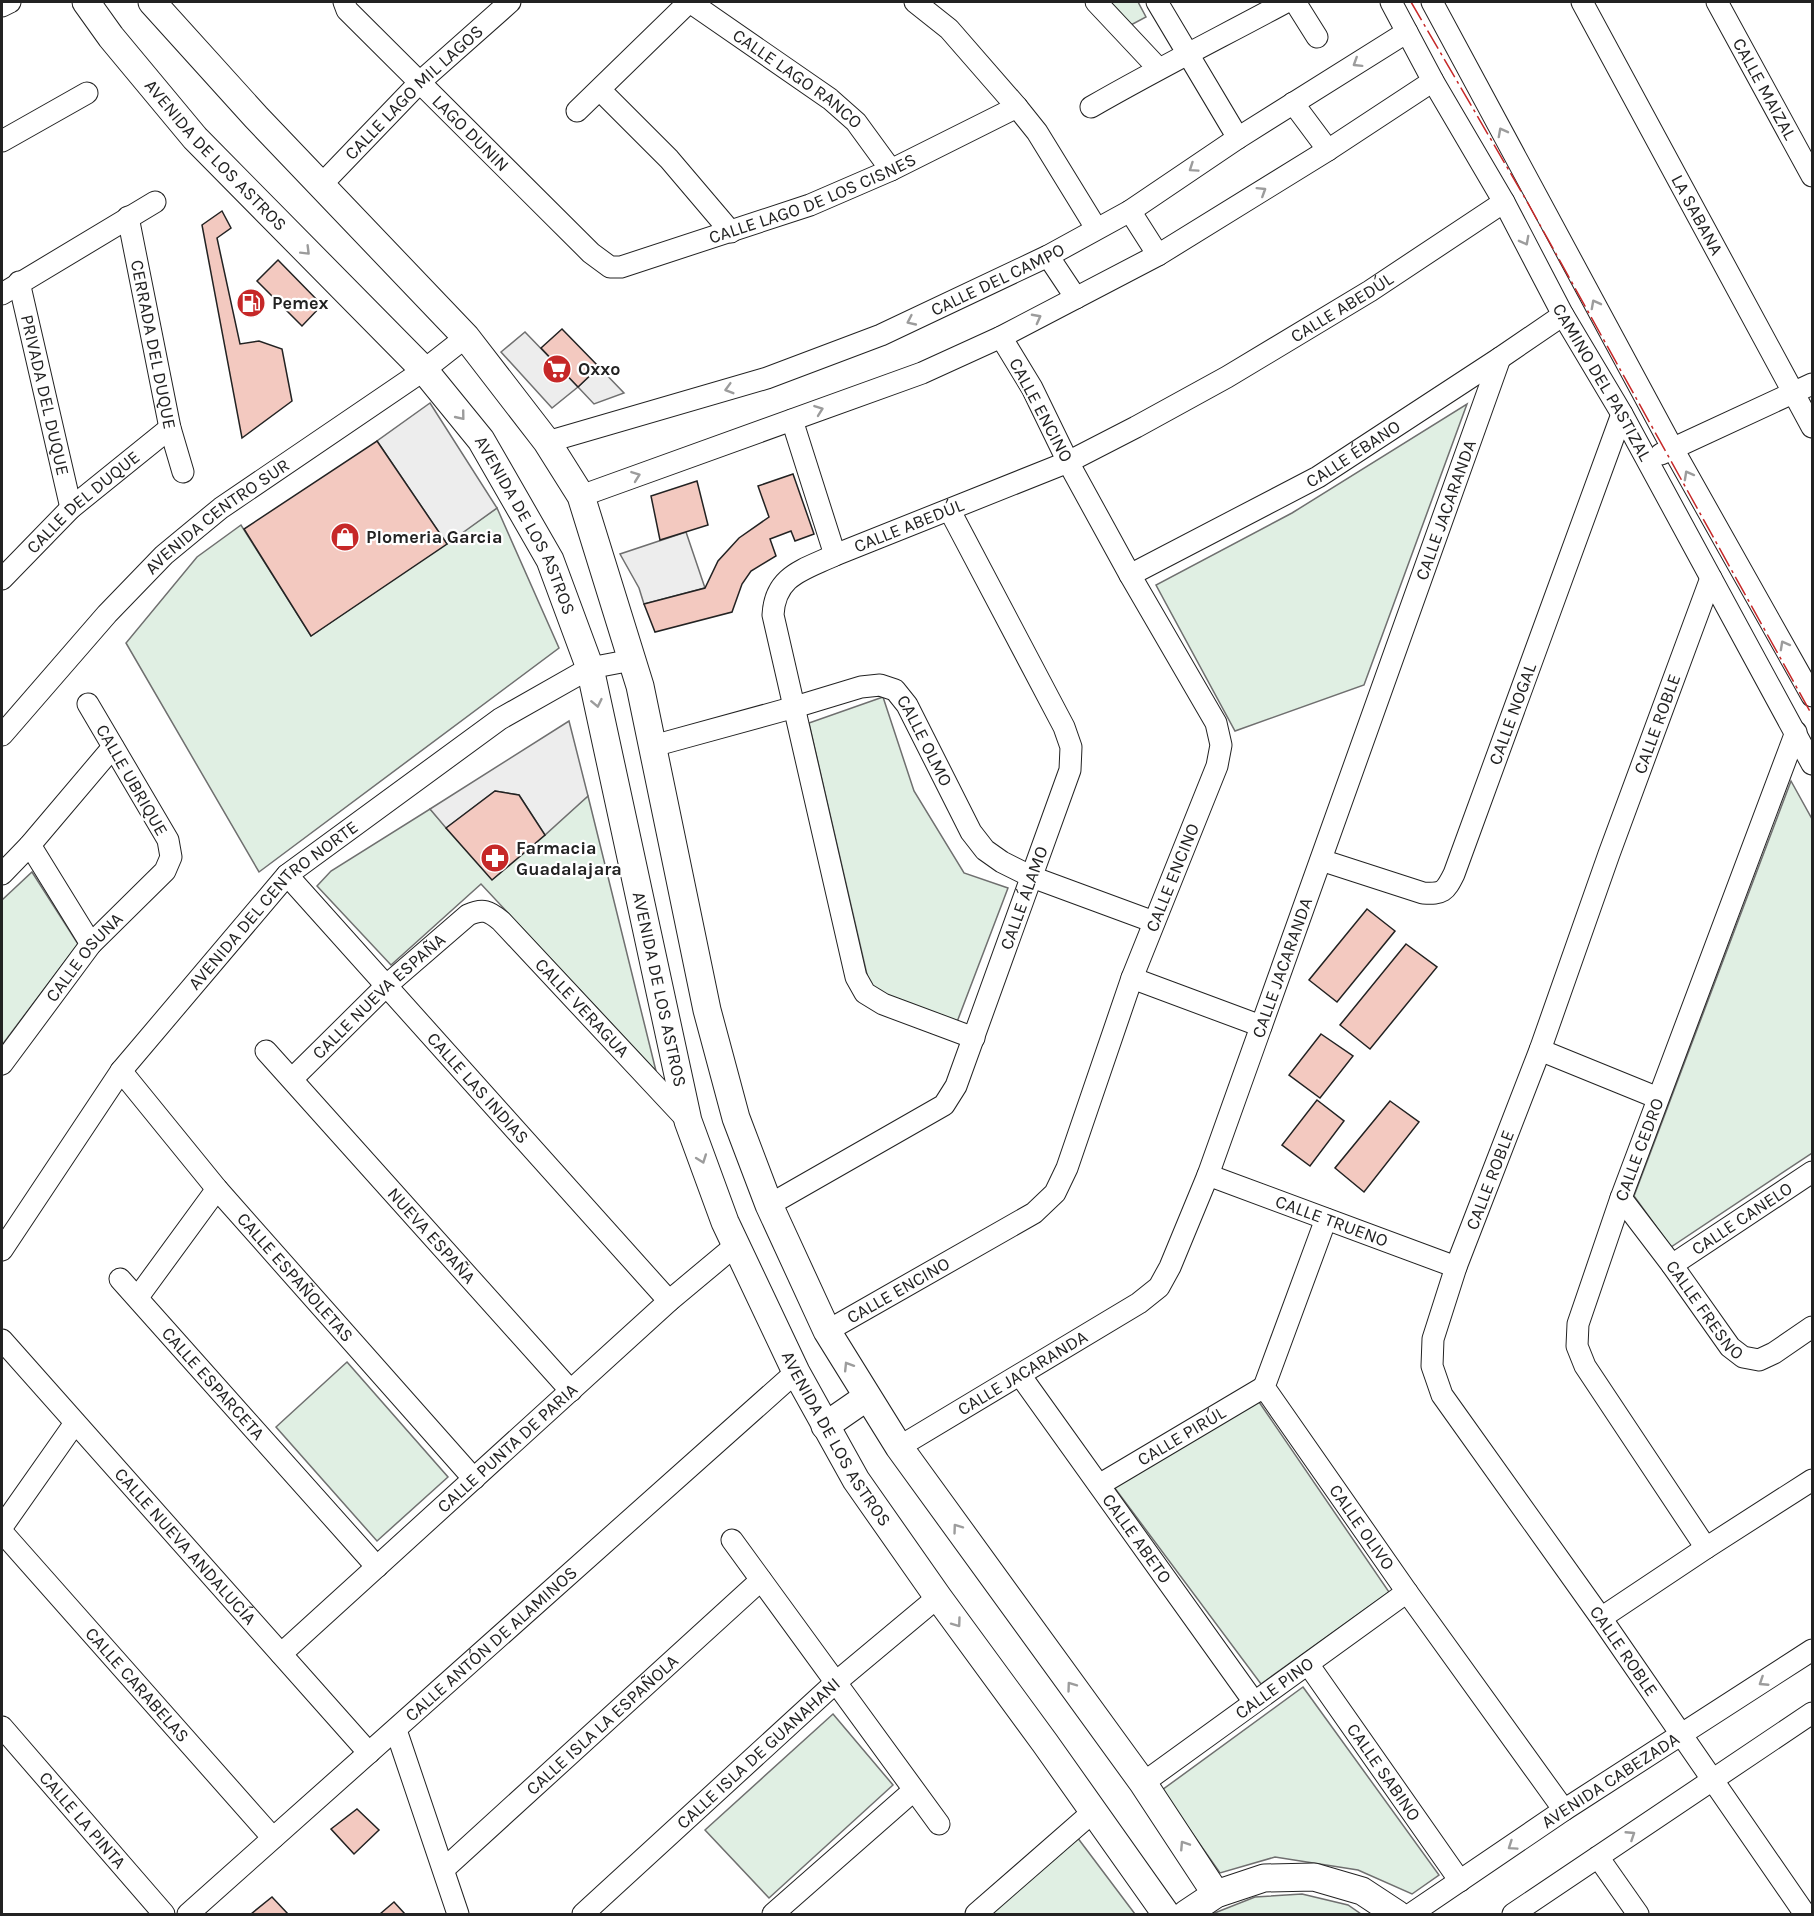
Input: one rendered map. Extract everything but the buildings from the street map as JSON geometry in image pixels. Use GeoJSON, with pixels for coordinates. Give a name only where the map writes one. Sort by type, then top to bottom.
{"type":"FeatureCollection","features":[{"type":"Feature","properties":{"kind":"main road","name":"AVENIDA DE LOS ASTROS"},"geometry":{"type":"LineString","coordinates":[[86,2],[111,37],[195,138],[424,370],[481,440],[550,560],[590,668],[688,1121],[725,1222],[796,1372],[856,1480],[1166,1914]]}},
{"type":"Feature","properties":{"kind":"main road"},"geometry":{"type":"LineString","coordinates":[[152,2],[233,93],[466,338],[547,442],[581,496],[640,686],[707,1010],[736,1118],[769,1205],[827,1331],[899,1447],[1143,1783],[1216,1894]]}},
{"type":"Feature","properties":{"kind":"main road"},"geometry":{"type":"LineString","coordinates":[[825,1426],[867,1397]]}},
{"type":"Feature","properties":{"kind":"main road"},"geometry":{"type":"LineString","coordinates":[[1186,1914],[1216,1894],[1264,1878],[1314,1877],[1362,1891],[1397,1914]]}},
{"type":"Feature","properties":{"kind":"street"},"geometry":{"type":"LineString","coordinates":[[2,6],[10,2]]}},
{"type":"Feature","properties":{"kind":"street","name":"LAGO DUNIN"},"geometry":{"type":"LineString","coordinates":[[344,2],[347,10],[601,262]]}},
{"type":"Feature","properties":{"kind":"street","name":"CALLE LAGO MIL LAGOS"},"geometry":{"type":"LineString","coordinates":[[322,184],[421,81],[510,2]]}},
{"type":"Feature","properties":{"kind":"street"},"geometry":{"type":"LineString","coordinates":[[577,111],[690,2]]}},
{"type":"Feature","properties":{"kind":"street","name":"CALLE LAGO RANCO"},"geometry":{"type":"LineString","coordinates":[[690,2],[830,99],[856,122],[891,170]]}},
{"type":"Feature","properties":{"kind":"street"},"geometry":{"type":"LineString","coordinates":[[915,2],[949,29],[1017,107],[1036,132],[1096,228]]}},
{"type":"Feature","properties":{"kind":"street"},"geometry":{"type":"LineString","coordinates":[[1096,2],[1158,69]]}},
{"type":"Feature","properties":{"kind":"street"},"geometry":{"type":"LineString","coordinates":[[1157,2],[1187,56],[1238,138]]}},
{"type":"Feature","properties":{"kind":"street"},"geometry":{"type":"LineString","coordinates":[[1091,107],[1286,2]]}},
{"type":"Feature","properties":{"kind":"street"},"geometry":{"type":"LineString","coordinates":[[1295,2],[1317,37]]}},
{"type":"Feature","properties":{"kind":"street","name":"CAMINO DEL PASTIZAL"},"geometry":{"type":"LineString","coordinates":[[1391,2],[1433,81],[1504,202],[1563,315],[1622,414],[1812,765]]}},
{"type":"Feature","properties":{"kind":"street","name":"CAMINO DEL PASTIZAL"},"geometry":{"type":"LineString","coordinates":[[1432,2],[1673,449],[1812,696]]}},
{"type":"Feature","properties":{"kind":"street","name":"LA SABANA"},"geometry":{"type":"LineString","coordinates":[[1582,2],[1812,428]]}},
{"type":"Feature","properties":{"kind":"street","name":"CALLE MAIZAL"},"geometry":{"type":"LineString","coordinates":[[1717,2],[1812,176]]}},
{"type":"Feature","properties":{"kind":"street","name":"CALLE DEL CAMPO"},"geometry":{"type":"LineString","coordinates":[[547,442],[767,378],[881,335],[1048,256],[1130,211],[1238,138],[1407,32]]}},
{"type":"Feature","properties":{"kind":"street"},"geometry":{"type":"LineString","coordinates":[[581,496],[705,449],[922,373],[1001,338],[1158,255],[1328,150],[1433,81]]}},
{"type":"Feature","properties":{"kind":"street"},"geometry":{"type":"LineString","coordinates":[[600,90],[669,159],[731,232]]}},
{"type":"Feature","properties":{"kind":"street"},"geometry":{"type":"LineString","coordinates":[[2,141],[87,93]]}},
{"type":"Feature","properties":{"kind":"street"},"geometry":{"type":"LineString","coordinates":[[1293,103],[1328,150]]}},
{"type":"Feature","properties":{"kind":"street","name":"CALLE LAGO DE LOS CISNES"},"geometry":{"type":"LineString","coordinates":[[601,262],[610,267],[621,267],[810,205],[891,170],[1017,107]]}},
{"type":"Feature","properties":{"kind":"street"},"geometry":{"type":"LineString","coordinates":[[2,294],[155,202]]}},
{"type":"Feature","properties":{"kind":"street","name":"CALLE ABEDÚL"},"geometry":{"type":"LineString","coordinates":[[974,1038],[883,1004],[865,993],[856,977],[773,615],[778,590],[786,580],[835,555],[1068,462],[1227,377],[1370,291],[1504,202]]}},
{"type":"Feature","properties":{"kind":"street"},"geometry":{"type":"LineString","coordinates":[[1130,211],[1158,255]]}},
{"type":"Feature","properties":{"kind":"street","name":"CERRADA DEL DUQUE"},"geometry":{"type":"LineString","coordinates":[[128,217],[170,428],[183,472]]}},
{"type":"Feature","properties":{"kind":"street"},"geometry":{"type":"LineString","coordinates":[[1048,256],[1076,298]]}},
{"type":"Feature","properties":{"kind":"street","name":"PRIVADA DEL DUQUE"},"geometry":{"type":"LineString","coordinates":[[20,282],[71,508]]}},
{"type":"Feature","properties":{"kind":"street","name":"CALLE ÉBANO"},"geometry":{"type":"LineString","coordinates":[[1130,575],[1318,477],[1563,315]]}},
{"type":"Feature","properties":{"kind":"street","name":"AVENIDA CENTRO SUR"},"geometry":{"type":"LineString","coordinates":[[2,735],[107,614],[165,555],[221,508],[424,370],[466,338]]}},
{"type":"Feature","properties":{"kind":"street","name":"CALLE ENCINO"},"geometry":{"type":"LineString","coordinates":[[827,1331],[1034,1213],[1055,1193],[1067,1168],[1132,978],[1216,766],[1221,745],[1216,723],[1130,575],[1068,462],[1032,388],[1001,338]]}},
{"type":"Feature","properties":{"kind":"street","name":"CALLE JACARANDA"},"geometry":{"type":"LineString","coordinates":[[899,1447],[1139,1303],[1159,1287],[1170,1267],[1208,1175],[1500,358]]}},
{"type":"Feature","properties":{"kind":"street"},"geometry":{"type":"LineString","coordinates":[[1647,461],[1812,384]]}},
{"type":"Feature","properties":{"kind":"street","name":"CALLE NOGAL"},"geometry":{"type":"LineString","coordinates":[[1321,860],[1423,893],[1438,894],[1447,888],[1622,414]]}},
{"type":"Feature","properties":{"kind":"street"},"geometry":{"type":"LineString","coordinates":[[792,420],[835,555]]}},
{"type":"Feature","properties":{"kind":"street","name":"CALLE DEL DUQUE"},"geometry":{"type":"LineString","coordinates":[[2,579],[71,508],[170,428]]}},
{"type":"Feature","properties":{"kind":"street","name":"CALLE ÁLAMO"},"geometry":{"type":"LineString","coordinates":[[769,1205],[944,1105],[956,1086],[1070,770],[1071,747],[1064,727],[950,511]]}},
{"type":"Feature","properties":{"kind":"street","name":"CALLE ROBLE"},"geometry":{"type":"LineString","coordinates":[[1711,578],[1605,865],[1540,1050],[1456,1267],[1433,1339],[1431,1366],[1442,1395],[1602,1618],[1805,1914]]}},
{"type":"Feature","properties":{"kind":"street","name":"AVENIDA DEL CENTRO NORTE"},"geometry":{"type":"LineString","coordinates":[[2,1250],[121,1071],[288,875],[475,735],[500,719],[590,668],[632,660]]}},
{"type":"Feature","properties":{"kind":"street","name":"CALLE OLMO"},"geometry":{"type":"LineString","coordinates":[[653,746],[861,687],[880,685],[895,690],[908,705],[971,832],[985,850],[1002,862],[1032,877],[1154,922]]}},
{"type":"Feature","properties":{"kind":"street","name":"CALLE UBRIQUE"},"geometry":{"type":"LineString","coordinates":[[88,704],[168,840],[171,857]]}},
{"type":"Feature","properties":{"kind":"street","name":"CALLE CEDRO"},"geometry":{"type":"LineString","coordinates":[[1706,1548],[1585,1366],[1577,1346],[1578,1324],[1621,1198],[1796,732]]}},
{"type":"Feature","properties":{"kind":"street"},"geometry":{"type":"LineString","coordinates":[[2,874],[113,747]]}},
{"type":"Feature","properties":{"kind":"street"},"geometry":{"type":"LineString","coordinates":[[30,844],[91,944]]}},
{"type":"Feature","properties":{"kind":"street","name":"CALLE OSUNA"},"geometry":{"type":"LineString","coordinates":[[2,1064],[91,944],[165,871],[171,857]]}},
{"type":"Feature","properties":{"kind":"street","name":"CALLE LAS INDIAS"},"geometry":{"type":"LineString","coordinates":[[288,875],[669,1301]]}},
{"type":"Feature","properties":{"kind":"street","name":"CALLE VERAGUA"},"geometry":{"type":"LineString","coordinates":[[468,915],[479,910],[490,911],[501,921],[688,1121]]}},
{"type":"Feature","properties":{"kind":"street","name":"CALLE NUEVA ESPAÑA"},"geometry":{"type":"LineString","coordinates":[[292,1079],[387,985],[468,915]]}},
{"type":"Feature","properties":{"kind":"street"},"geometry":{"type":"LineString","coordinates":[[1132,978],[1262,1026]]}},
{"type":"Feature","properties":{"kind":"street"},"geometry":{"type":"LineString","coordinates":[[1540,1050],[1658,1098]]}},
{"type":"Feature","properties":{"kind":"street","name":"NUEVA ESPAÑA"},"geometry":{"type":"LineString","coordinates":[[266,1051],[571,1391]]}},
{"type":"Feature","properties":{"kind":"street","name":"CALLE ESPAÑOLETAS"},"geometry":{"type":"LineString","coordinates":[[121,1071],[217,1189],[474,1479]]}},
{"type":"Feature","properties":{"kind":"street","name":"CALLE CANELO"},"geometry":{"type":"LineString","coordinates":[[1672,1264],[1812,1172]]}},
{"type":"Feature","properties":{"kind":"street","name":"CALLE TRUENO"},"geometry":{"type":"LineString","coordinates":[[1208,1175],[1456,1267]]}},
{"type":"Feature","properties":{"kind":"street"},"geometry":{"type":"LineString","coordinates":[[138,1297],[217,1189]]}},
{"type":"Feature","properties":{"kind":"street","name":"CALLE FRESNO"},"geometry":{"type":"LineString","coordinates":[[1621,1198],[1672,1264],[1730,1347],[1743,1357],[1759,1360],[1774,1353],[1812,1327]]}},
{"type":"Feature","properties":{"kind":"street"},"geometry":{"type":"LineString","coordinates":[[1264,1387],[1326,1220]]}},
{"type":"Feature","properties":{"kind":"street","name":"CALLE PUNTA DE PARIA"},"geometry":{"type":"LineString","coordinates":[[281,1654],[669,1301],[736,1245]]}},
{"type":"Feature","properties":{"kind":"street","name":"CALLE ESPARCETA"},"geometry":{"type":"LineString","coordinates":[[120,1279],[377,1567]]}},
{"type":"Feature","properties":{"kind":"street","name":"CALLE NUEVA ANDALUCÍA"},"geometry":{"type":"LineString","coordinates":[[2,1340],[369,1753]]}},
{"type":"Feature","properties":{"kind":"street","name":"CALLE ANTÓN DE ALAMINOS"},"geometry":{"type":"LineString","coordinates":[[188,1914],[796,1372]]}},
{"type":"Feature","properties":{"kind":"street","name":"CALLE ABETO"},"geometry":{"type":"LineString","coordinates":[[1020,1376],[1254,1702]]}},
{"type":"Feature","properties":{"kind":"street","name":"CALLE PIRÚL"},"geometry":{"type":"LineString","coordinates":[[1099,1485],[1264,1387]]}},
{"type":"Feature","properties":{"kind":"street","name":"CALLE OLIVO"},"geometry":{"type":"LineString","coordinates":[[1264,1387],[1407,1592],[1564,1810]]}},
{"type":"Feature","properties":{"kind":"street"},"geometry":{"type":"LineString","coordinates":[[2,1527],[75,1423]]}},
{"type":"Feature","properties":{"kind":"street"},"geometry":{"type":"LineString","coordinates":[[1602,1618],[1812,1480]]}},
{"type":"Feature","properties":{"kind":"street","name":"CALLE CARABELAS"},"geometry":{"type":"LineString","coordinates":[[2,1532],[273,1838]]}},
{"type":"Feature","properties":{"kind":"street"},"geometry":{"type":"LineString","coordinates":[[732,1540],[939,1824]]}},
{"type":"Feature","properties":{"kind":"street","name":"CALLE ISLA LA ESPAÑOLA"},"geometry":{"type":"LineString","coordinates":[[444,1869],[762,1580]]}},
{"type":"Feature","properties":{"kind":"street","name":"CALLE PINO"},"geometry":{"type":"LineString","coordinates":[[1143,1783],[1407,1592]]}},
{"type":"Feature","properties":{"kind":"street","name":"CALLE ISLA DE GUANAHANI"},"geometry":{"type":"LineString","coordinates":[[583,1914],[835,1683],[938,1597]]}},
{"type":"Feature","properties":{"kind":"street","name":"AVENIDA CABEZADA"},"geometry":{"type":"LineString","coordinates":[[1411,1914],[1564,1810],[1812,1650]]}},
{"type":"Feature","properties":{"kind":"street","name":"CALLE SABINO"},"geometry":{"type":"LineString","coordinates":[[1308,1664],[1460,1881]]}},
{"type":"Feature","properties":{"kind":"street"},"geometry":{"type":"LineString","coordinates":[[1513,1914],[1812,1713]]}},
{"type":"Feature","properties":{"kind":"street","name":"CALLE LA PINTA"},"geometry":{"type":"LineString","coordinates":[[2,1727],[164,1914]]}},
{"type":"Feature","properties":{"kind":"street"},"geometry":{"type":"LineString","coordinates":[[396,1730],[458,1914]]}},
{"type":"Feature","properties":{"kind":"street"},"geometry":{"type":"LineString","coordinates":[[773,1914],[913,1791]]}},
{"type":"Feature","properties":{"kind":"street"},"geometry":{"type":"LineString","coordinates":[[976,1914],[1094,1811]]}},
{"type":"Feature","properties":{"kind":"street"},"geometry":{"type":"LineString","coordinates":[[1598,1857],[1638,1914]]}},
{"type":"Feature","properties":{"kind":"green space"},"geometry":{"type":"Polygon","coordinates":[[[1109,2],[1138,2],[1146,17],[1129,26],[1109,2]]]}},
{"type":"Feature","properties":{"kind":"green space"},"geometry":{"type":"Polygon","coordinates":[[[1467,404],[1364,685],[1235,731],[1156,585],[1292,513],[1467,404]]]}},
{"type":"Feature","properties":{"kind":"green space"},"geometry":{"type":"Polygon","coordinates":[[[497,508],[559,648],[259,872],[126,643],[197,557],[241,525],[311,636],[497,508]]]}},
{"type":"Feature","properties":{"kind":"green space"},"geometry":{"type":"Polygon","coordinates":[[[883,697],[914,791],[964,873],[1008,888],[957,1022],[871,992],[809,723],[883,697]]]}},
{"type":"Feature","properties":{"kind":"green space"},"geometry":{"type":"Polygon","coordinates":[[[1791,781],[1812,819],[1812,1153],[1671,1247],[1634,1196],[1791,781]]]}},
{"type":"Feature","properties":{"kind":"green space"},"geometry":{"type":"Polygon","coordinates":[[[588,796],[656,1071],[481,884],[391,965],[317,886],[331,871],[430,809],[492,879],[588,796]]]}},
{"type":"Feature","properties":{"kind":"green space"},"geometry":{"type":"Polygon","coordinates":[[[32,872],[78,944],[2,1045],[2,900],[32,872]]]}},
{"type":"Feature","properties":{"kind":"green space"},"geometry":{"type":"Polygon","coordinates":[[[347,1362],[448,1477],[377,1541],[276,1427],[347,1362]]]}},
{"type":"Feature","properties":{"kind":"green space"},"geometry":{"type":"Polygon","coordinates":[[[1257,1399],[1389,1592],[1261,1684],[1114,1487],[1257,1399]]]}},
{"type":"Feature","properties":{"kind":"green space"},"geometry":{"type":"Polygon","coordinates":[[[1303,1687],[1439,1875],[1412,1894],[1358,1870],[1275,1857],[1220,1873],[1162,1790],[1303,1687]]]}},
{"type":"Feature","properties":{"kind":"green space"},"geometry":{"type":"Polygon","coordinates":[[[833,1714],[893,1785],[769,1898],[705,1830],[833,1714]]]}},
{"type":"Feature","properties":{"kind":"green space"},"geometry":{"type":"Polygon","coordinates":[[[1077,1837],[1135,1914],[990,1914],[1077,1837]]]}},
{"type":"Feature","properties":{"kind":"green space"},"geometry":{"type":"Polygon","coordinates":[[[1302,1894],[1348,1905],[1361,1914],[1212,1914],[1255,1897],[1302,1894]]]}},
{"type":"Feature","properties":{"kind":"shaded area"},"geometry":{"type":"Polygon","coordinates":[[[525,332],[578,387],[552,408],[501,352],[525,332]]]}},
{"type":"Feature","properties":{"kind":"shaded area"},"geometry":{"type":"Polygon","coordinates":[[[599,367],[624,393],[594,404],[578,387],[599,367]]]}},
{"type":"Feature","properties":{"kind":"shaded area"},"geometry":{"type":"Polygon","coordinates":[[[430,403],[497,508],[447,544],[377,441],[430,403]]]}},
{"type":"Feature","properties":{"kind":"shaded area"},"geometry":{"type":"Polygon","coordinates":[[[686,532],[705,588],[644,604],[639,588],[620,554],[686,532]]]}},
{"type":"Feature","properties":{"kind":"shaded area"},"geometry":{"type":"Polygon","coordinates":[[[569,721],[588,796],[545,835],[519,795],[495,791],[446,828],[430,809],[569,721]]]}},
{"type":"Feature","properties":{"kind":"power"},"geometry":{"type":"LineString","coordinates":[[1411,2],[1525,198],[1812,715]]}},
{"type":"Feature","properties":{"kind":"place","name":"Pemex"},"geometry":{"type":"Point","coordinates":[251,303]}},
{"type":"Feature","properties":{"kind":"place","name":"Oxxo"},"geometry":{"type":"Point","coordinates":[557,369]}},
{"type":"Feature","properties":{"kind":"place","name":"Plomeria Garcia"},"geometry":{"type":"Point","coordinates":[345,537]}},
{"type":"Feature","properties":{"kind":"place","name":"Farmacia Guadalajara"},"geometry":{"type":"Point","coordinates":[495,858]}}]}
